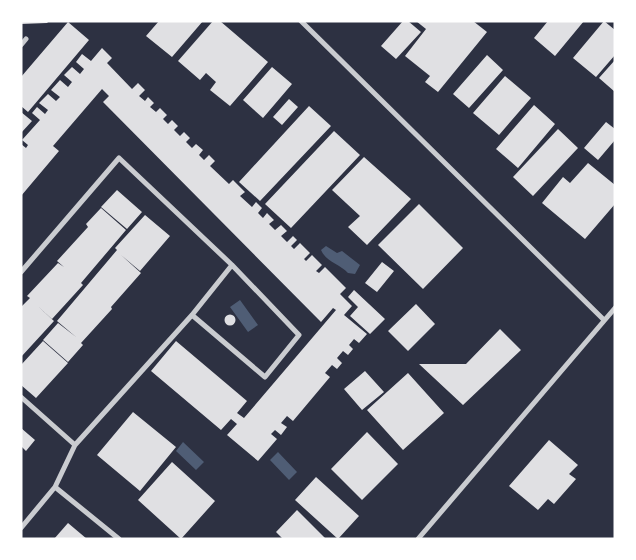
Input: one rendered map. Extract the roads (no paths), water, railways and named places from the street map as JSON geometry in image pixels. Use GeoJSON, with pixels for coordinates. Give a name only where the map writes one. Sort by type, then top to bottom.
{"type":"FeatureCollection","features":[{"type":"Feature","properties":{"kind":"street"},"geometry":{"type":"LineString","coordinates":[[301,21],[604,320]]}},
{"type":"Feature","properties":{"kind":"street"},"geometry":{"type":"LineString","coordinates":[[21,45],[26,39]]}},
{"type":"Feature","properties":{"kind":"street"},"geometry":{"type":"LineString","coordinates":[[21,272],[119,158],[232,265],[299,335],[264,377],[192,315]]}},
{"type":"Feature","properties":{"kind":"street"},"geometry":{"type":"LineString","coordinates":[[21,528],[55,487],[75,445],[192,315],[232,265]]}},
{"type":"Feature","properties":{"kind":"street"},"geometry":{"type":"LineString","coordinates":[[418,539],[615,308]]}},
{"type":"Feature","properties":{"kind":"street"},"geometry":{"type":"LineString","coordinates":[[21,396],[75,445]]}},
{"type":"Feature","properties":{"kind":"street"},"geometry":{"type":"LineString","coordinates":[[55,487],[119,539]]}},
{"type":"Feature","properties":{"kind":"water"},"geometry":{"type":"Polygon","coordinates":[[[326,246],[337,253],[342,251],[360,265],[355,274],[348,273],[326,257],[321,250],[326,246]]]}},
{"type":"Feature","properties":{"kind":"water"},"geometry":{"type":"Polygon","coordinates":[[[240,300],[258,325],[248,332],[230,307],[240,300]]]}},
{"type":"Feature","properties":{"kind":"water"},"geometry":{"type":"Polygon","coordinates":[[[183,442],[204,462],[196,470],[176,451],[183,442]]]}},
{"type":"Feature","properties":{"kind":"water"},"geometry":{"type":"Polygon","coordinates":[[[278,452],[297,472],[289,480],[270,460],[278,452]]]}}]}
